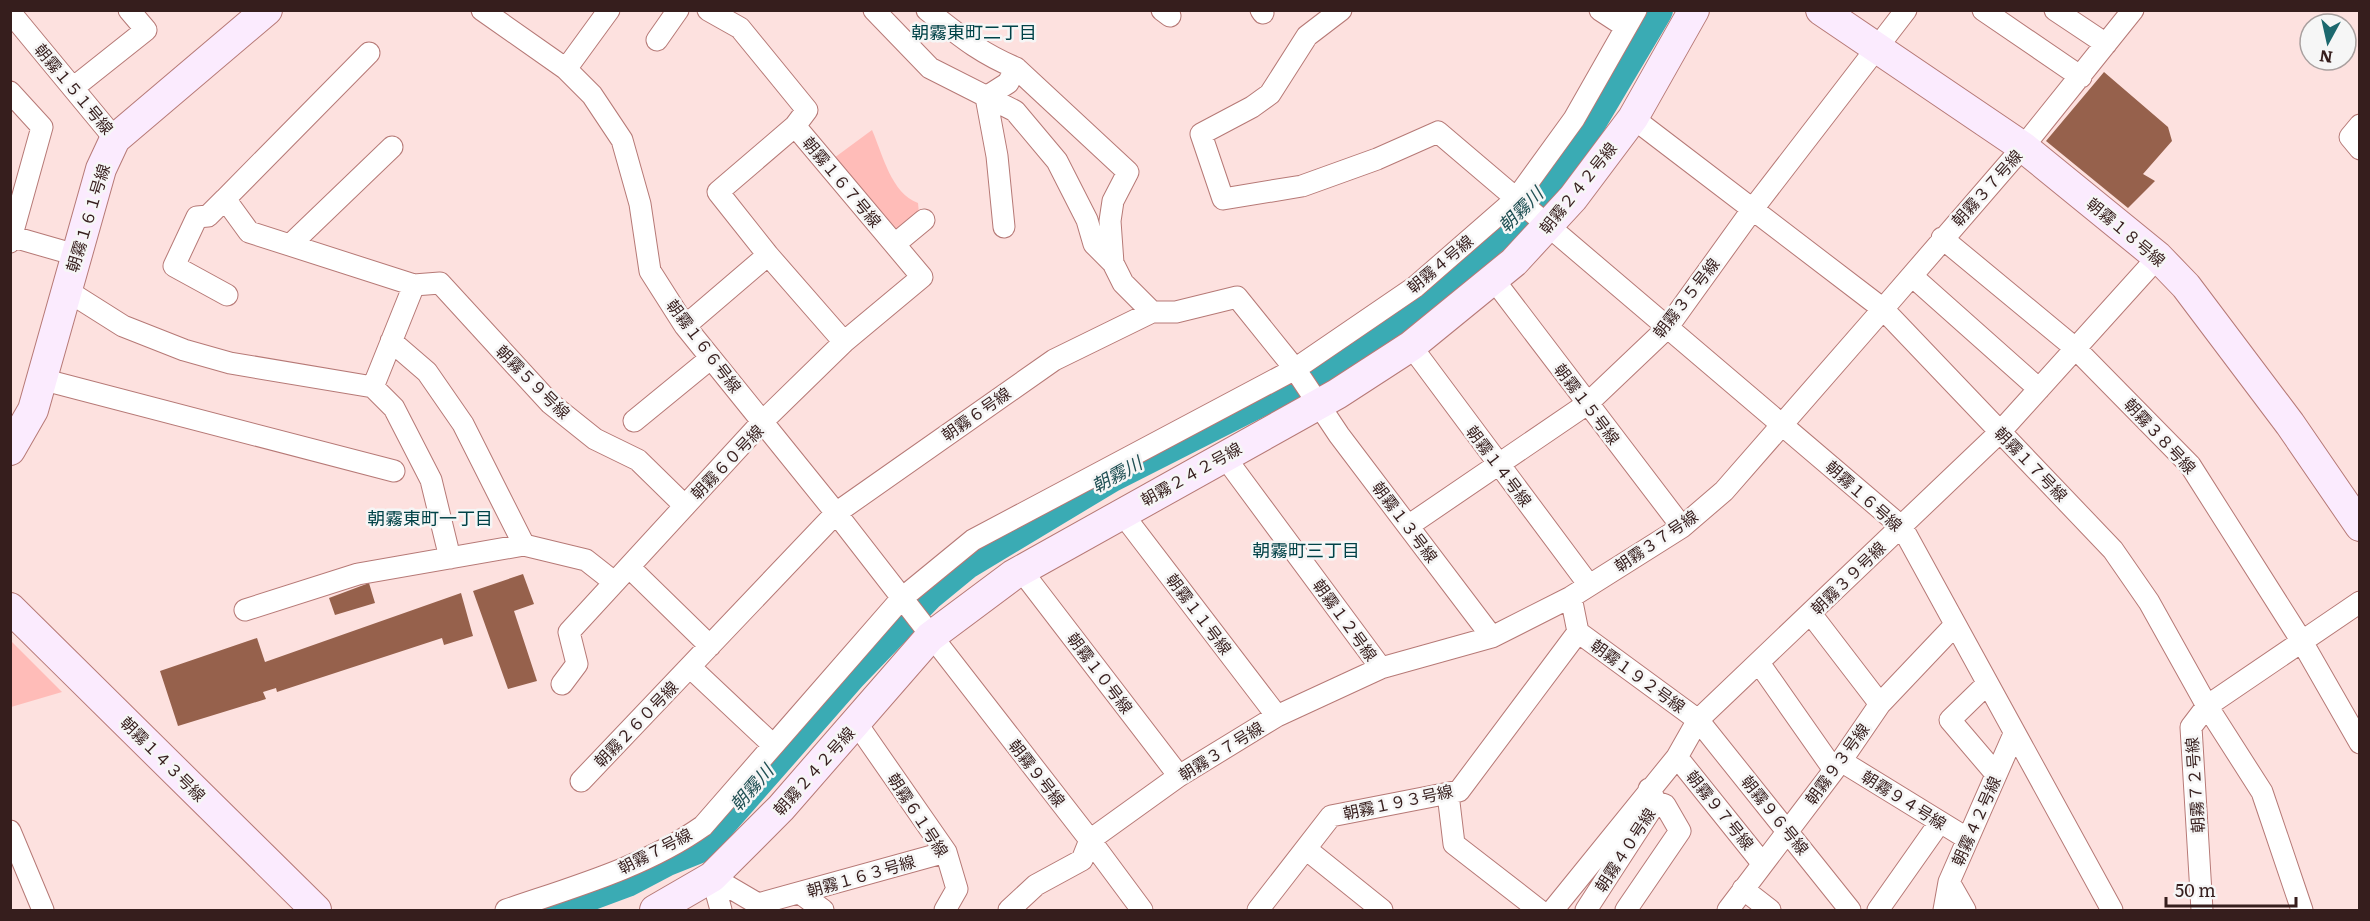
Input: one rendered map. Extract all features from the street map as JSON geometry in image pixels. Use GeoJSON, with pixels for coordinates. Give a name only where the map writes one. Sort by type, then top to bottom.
{"type":"FeatureCollection","features":[{"type":"Feature","properties":{"kind":"street"},"geometry":{"type":"LineString","coordinates":[[73,88],[146,30],[129,10]]}},
{"type":"Feature","properties":{"kind":"street","name":"朝霧１６１号線"},"geometry":{"type":"LineString","coordinates":[[10,450],[33,410],[101,169],[116,139],[267,10]]}},
{"type":"Feature","properties":{"kind":"street","name":"朝霧１６６号線"},"geometry":{"type":"LineString","coordinates":[[482,10],[566,69],[592,95],[622,140],[640,204],[650,271],[685,326],[763,421]]}},
{"type":"Feature","properties":{"kind":"street"},"geometry":{"type":"LineString","coordinates":[[566,69],[609,10]]}},
{"type":"Feature","properties":{"kind":"street"},"geometry":{"type":"LineString","coordinates":[[657,40],[678,10]]}},
{"type":"Feature","properties":{"kind":"street"},"geometry":{"type":"LineString","coordinates":[[708,10],[740,28],[807,110],[795,126]]}},
{"type":"Feature","properties":{"kind":"street"},"geometry":{"type":"LineString","coordinates":[[874,10],[930,68],[1015,111],[1057,161],[1087,220],[1094,243],[1113,263],[1123,284],[1152,312]]}},
{"type":"Feature","properties":{"kind":"street"},"geometry":{"type":"LineString","coordinates":[[927,10],[960,38],[986,55],[1016,68],[1128,172],[1113,201],[1110,221],[1113,263]]}},
{"type":"Feature","properties":{"kind":"street","name":"朝霧１６号線"},"geometry":{"type":"LineString","coordinates":[[1341,10],[1308,36],[1270,94],[1252,107],[1201,134],[1223,199],[1302,186],[1377,159],[1438,132],[1902,527],[2112,910]]}},
{"type":"Feature","properties":{"kind":"street"},"geometry":{"type":"LineString","coordinates":[[1600,10],[1631,19]]}},
{"type":"Feature","properties":{"kind":"street","name":"朝霧２４２号線"},"geometry":{"type":"LineString","coordinates":[[655,910],[712,877],[781,808],[857,724],[914,615],[1021,570],[1224,456],[1314,399],[1411,346],[1494,280],[1530,211],[1633,118],[1694,10]]}},
{"type":"Feature","properties":{"kind":"street","name":"朝霧１８号線"},"geometry":{"type":"LineString","coordinates":[[1821,10],[2023,147],[2158,257],[2186,286],[2290,424],[2360,526]]}},
{"type":"Feature","properties":{"kind":"street","name":"朝霧３５号線"},"geometry":{"type":"LineString","coordinates":[[1408,526],[1587,404],[1667,328],[1752,210],[1906,10]]}},
{"type":"Feature","properties":{"kind":"street"},"geometry":{"type":"LineString","coordinates":[[1983,10],[2081,77]]}},
{"type":"Feature","properties":{"kind":"street"},"geometry":{"type":"LineString","coordinates":[[2055,10],[2106,44]]}},
{"type":"Feature","properties":{"kind":"street","name":"朝霧３７号線"},"geometry":{"type":"LineString","coordinates":[[1090,840],[1179,776],[1277,716],[1381,668],[1492,637],[1571,597],[1682,527],[1724,491],[1883,309],[2023,147],[2133,10]]}},
{"type":"Feature","properties":{"kind":"street","name":"朝霧１５１号線"},"geometry":{"type":"LineString","coordinates":[[10,12],[116,139]]}},
{"type":"Feature","properties":{"kind":"street","name":"朝霧４号線"},"geometry":{"type":"LineString","coordinates":[[914,615],[973,540],[1296,371],[1415,287],[1530,211],[1574,119],[1631,19]]}},
{"type":"Feature","properties":{"kind":"street"},"geometry":{"type":"LineString","coordinates":[[227,295],[174,266],[196,217],[208,216],[369,53]]}},
{"type":"Feature","properties":{"kind":"street"},"geometry":{"type":"LineString","coordinates":[[986,97],[1008,83],[1016,68]]}},
{"type":"Feature","properties":{"kind":"street"},"geometry":{"type":"LineString","coordinates":[[10,92],[42,127],[11,238],[76,255]]}},
{"type":"Feature","properties":{"kind":"street"},"geometry":{"type":"LineString","coordinates":[[986,97],[997,156],[1004,227]]}},
{"type":"Feature","properties":{"kind":"street","name":"朝霧１７号線"},"geometry":{"type":"LineString","coordinates":[[1633,118],[1883,309],[2113,550],[2149,602],[2207,706],[2262,792],[2302,910]]}},
{"type":"Feature","properties":{"kind":"street"},"geometry":{"type":"LineString","coordinates":[[2360,125],[2350,137],[2360,149]]}},
{"type":"Feature","properties":{"kind":"street","name":"朝霧１６７号線"},"geometry":{"type":"LineString","coordinates":[[763,421],[844,342],[922,277],[795,126],[718,192],[768,255],[844,342]]}},
{"type":"Feature","properties":{"kind":"street"},"geometry":{"type":"LineString","coordinates":[[290,245],[392,147]]}},
{"type":"Feature","properties":{"kind":"street","name":"朝霧５９号線"},"geometry":{"type":"LineString","coordinates":[[225,199],[249,232],[414,285],[440,284],[550,403],[595,439],[638,460],[685,506]]}},
{"type":"Feature","properties":{"kind":"street"},"geometry":{"type":"LineString","coordinates":[[895,244],[924,220]]}},
{"type":"Feature","properties":{"kind":"street","name":"朝霧３８号線"},"geometry":{"type":"LineString","coordinates":[[1942,238],[2075,348],[2190,465],[2301,640],[2360,743]]}},
{"type":"Feature","properties":{"kind":"street"},"geometry":{"type":"LineString","coordinates":[[685,326],[768,255]]}},
{"type":"Feature","properties":{"kind":"street","name":"朝霧３９号線"},"geometry":{"type":"LineString","coordinates":[[1553,910],[1653,796],[1698,720],[2000,432],[2158,257]]}},
{"type":"Feature","properties":{"kind":"street"},"geometry":{"type":"LineString","coordinates":[[1911,276],[2039,389]]}},
{"type":"Feature","properties":{"kind":"street","name":"朝霧１５号線"},"geometry":{"type":"LineString","coordinates":[[1494,280],[1682,527]]}},
{"type":"Feature","properties":{"kind":"street"},"geometry":{"type":"LineString","coordinates":[[373,387],[414,285]]}},
{"type":"Feature","properties":{"kind":"street"},"geometry":{"type":"LineString","coordinates":[[66,290],[123,326],[184,350],[230,363],[373,387],[394,408],[431,480],[450,558]]}},
{"type":"Feature","properties":{"kind":"street","name":"朝霧６号線"},"geometry":{"type":"LineString","coordinates":[[690,667],[836,513],[1054,360],[1152,312],[1176,312],[1237,297],[1296,371]]}},
{"type":"Feature","properties":{"kind":"street"},"geometry":{"type":"LineString","coordinates":[[391,341],[427,372],[462,424],[524,545]]}},
{"type":"Feature","properties":{"kind":"street","name":"朝霧１４号線"},"geometry":{"type":"LineString","coordinates":[[1411,346],[1589,585]]}},
{"type":"Feature","properties":{"kind":"street"},"geometry":{"type":"LineString","coordinates":[[634,421],[711,358]]}},
{"type":"Feature","properties":{"kind":"street","name":"朝霧１３号線"},"geometry":{"type":"LineString","coordinates":[[1296,371],[1314,399],[1492,637]]}},
{"type":"Feature","properties":{"kind":"street"},"geometry":{"type":"LineString","coordinates":[[41,379],[394,471]]}},
{"type":"Feature","properties":{"kind":"street","name":"朝霧６０号線"},"geometry":{"type":"LineString","coordinates":[[562,684],[577,664],[569,632],[763,421],[914,615]]}},
{"type":"Feature","properties":{"kind":"street","name":"朝霧１２号線"},"geometry":{"type":"LineString","coordinates":[[1224,456],[1381,668]]}},
{"type":"Feature","properties":{"kind":"street","name":"朝霧１１号線"},"geometry":{"type":"LineString","coordinates":[[1121,512],[1277,716]]}},
{"type":"Feature","properties":{"kind":"street"},"geometry":{"type":"LineString","coordinates":[[245,610],[358,574],[524,545],[586,560],[615,582]]}},
{"type":"Feature","properties":{"kind":"street"},"geometry":{"type":"LineString","coordinates":[[629,567],[710,646]]}},
{"type":"Feature","properties":{"kind":"street","name":"朝霧１０号線"},"geometry":{"type":"LineString","coordinates":[[1021,570],[1179,776]]}},
{"type":"Feature","properties":{"kind":"street"},"geometry":{"type":"LineString","coordinates":[[1571,597],[1578,632]]}},
{"type":"Feature","properties":{"kind":"street","name":"朝霧７２号線"},"geometry":{"type":"LineString","coordinates":[[2202,910],[2191,727],[2207,706],[2360,602]]}},
{"type":"Feature","properties":{"kind":"street","name":"朝霧１４３号線"},"geometry":{"type":"LineString","coordinates":[[10,608],[312,909]]}},
{"type":"Feature","properties":{"kind":"street"},"geometry":{"type":"LineString","coordinates":[[1811,614],[1880,704]]}},
{"type":"Feature","properties":{"kind":"street","name":"朝霧７号線"},"geometry":{"type":"LineString","coordinates":[[506,910],[602,877],[682,840],[703,826],[773,745],[914,615]]}},
{"type":"Feature","properties":{"kind":"street","name":"朝霧９号線"},"geometry":{"type":"LineString","coordinates":[[914,615],[1142,910]]}},
{"type":"Feature","properties":{"kind":"street","name":"朝霧９３号線"},"geometry":{"type":"LineString","coordinates":[[1728,910],[1880,704],[1955,625]]}},
{"type":"Feature","properties":{"kind":"street","name":"朝霧１９２号線"},"geometry":{"type":"LineString","coordinates":[[1578,632],[1698,720]]}},
{"type":"Feature","properties":{"kind":"street","name":"朝霧１９３号線"},"geometry":{"type":"LineString","coordinates":[[1258,910],[1331,816],[1459,791],[1578,632]]}},
{"type":"Feature","properties":{"kind":"street","name":"朝霧９４号線"},"geometry":{"type":"LineString","coordinates":[[1759,663],[1837,765],[1968,839]]}},
{"type":"Feature","properties":{"kind":"street"},"geometry":{"type":"LineString","coordinates":[[690,667],[773,745]]}},
{"type":"Feature","properties":{"kind":"street","name":"朝霧２６０号線"},"geometry":{"type":"LineString","coordinates":[[582,781],[690,667]]}},
{"type":"Feature","properties":{"kind":"street"},"geometry":{"type":"LineString","coordinates":[[1987,684],[1950,720],[1996,774]]}},
{"type":"Feature","properties":{"kind":"street","name":"朝霧９６号線"},"geometry":{"type":"LineString","coordinates":[[1698,720],[1787,830],[1843,907]]}},
{"type":"Feature","properties":{"kind":"street","name":"朝霧６１号線"},"geometry":{"type":"LineString","coordinates":[[857,724],[946,852],[957,889],[945,910]]}},
{"type":"Feature","properties":{"kind":"street","name":"朝霧４２号線"},"geometry":{"type":"LineString","coordinates":[[1944,910],[1949,882],[2014,734]]}},
{"type":"Feature","properties":{"kind":"street","name":"朝霧９７号線"},"geometry":{"type":"LineString","coordinates":[[1677,757],[1762,863]]}},
{"type":"Feature","properties":{"kind":"street"},"geometry":{"type":"LineString","coordinates":[[1448,794],[1454,844],[1539,910]]}},
{"type":"Feature","properties":{"kind":"street"},"geometry":{"type":"LineString","coordinates":[[1626,910],[1680,831],[1665,806],[1653,796]]}},
{"type":"Feature","properties":{"kind":"street","name":"朝霧４０号線"},"geometry":{"type":"LineString","coordinates":[[1586,910],[1653,796]]}},
{"type":"Feature","properties":{"kind":"street"},"geometry":{"type":"LineString","coordinates":[[1878,910],[1940,822]]}},
{"type":"Feature","properties":{"kind":"street"},"geometry":{"type":"LineString","coordinates":[[10,831],[43,910]]}},
{"type":"Feature","properties":{"kind":"street"},"geometry":{"type":"LineString","coordinates":[[1009,910],[1036,885],[1082,860],[1090,840]]}},
{"type":"Feature","properties":{"kind":"street"},"geometry":{"type":"LineString","coordinates":[[1306,849],[1382,910]]}},
{"type":"Feature","properties":{"kind":"street","name":"朝霧１６３号線"},"geometry":{"type":"LineString","coordinates":[[712,877],[758,904],[946,852]]}},
{"type":"Feature","properties":{"kind":"street"},"geometry":{"type":"LineString","coordinates":[[712,877],[721,910]]}},
{"type":"Feature","properties":{"kind":"street"},"geometry":{"type":"LineString","coordinates":[[1949,882],[1965,910]]}},
{"type":"Feature","properties":{"kind":"street"},"geometry":{"type":"LineString","coordinates":[[1743,889],[1770,910]]}},
{"type":"Feature","properties":{"kind":"street"},"geometry":{"type":"LineString","coordinates":[[800,893],[823,910]]}},
{"type":"Feature","properties":{"kind":"shaded area"},"geometry":{"type":"Polygon","coordinates":[[[872,130],[894,182],[909,198],[918,203],[919,213],[897,233],[834,158],[872,130]]]}},
{"type":"Feature","properties":{"kind":"shaded area"},"geometry":{"type":"Polygon","coordinates":[[[11,641],[62,692],[11,707],[11,641]]]}},
{"type":"Feature","properties":{"kind":"building"},"geometry":{"type":"Polygon","coordinates":[[[2104,72],[2168,127],[2172,141],[2143,174],[2155,181],[2128,208],[2046,141],[2104,72]]]}},
{"type":"Feature","properties":{"kind":"building"},"geometry":{"type":"Polygon","coordinates":[[[523,574],[534,604],[514,611],[537,681],[508,689],[473,591],[523,574]]]}},
{"type":"Feature","properties":{"kind":"building"},"geometry":{"type":"Polygon","coordinates":[[[369,583],[375,603],[335,615],[329,598],[369,583]]]}},
{"type":"Feature","properties":{"kind":"building"},"geometry":{"type":"Polygon","coordinates":[[[461,593],[473,636],[444,645],[442,638],[277,692],[276,688],[263,692],[266,699],[178,726],[160,671],[257,638],[265,662],[461,593]]]}},
{"type":"Feature","properties":{"kind":"waterway","name":"朝霧川"},"geometry":{"type":"LineString","coordinates":[[549,910],[627,881],[665,861],[700,847],[850,676],[928,595],[967,563],[1110,477],[1339,361],[1425,297],[1520,214],[1550,181],[1584,133],[1657,10]]}},
{"type":"Feature","properties":{"kind":"district","name":"朝霧東町二丁目"},"geometry":{"type":"Point","coordinates":[974,33]}},
{"type":"Feature","properties":{"kind":"district","name":"朝霧東町一丁目"},"geometry":{"type":"Point","coordinates":[430,519]}},
{"type":"Feature","properties":{"kind":"district","name":"朝霧町三丁目"},"geometry":{"type":"Point","coordinates":[1306,551]}}]}
